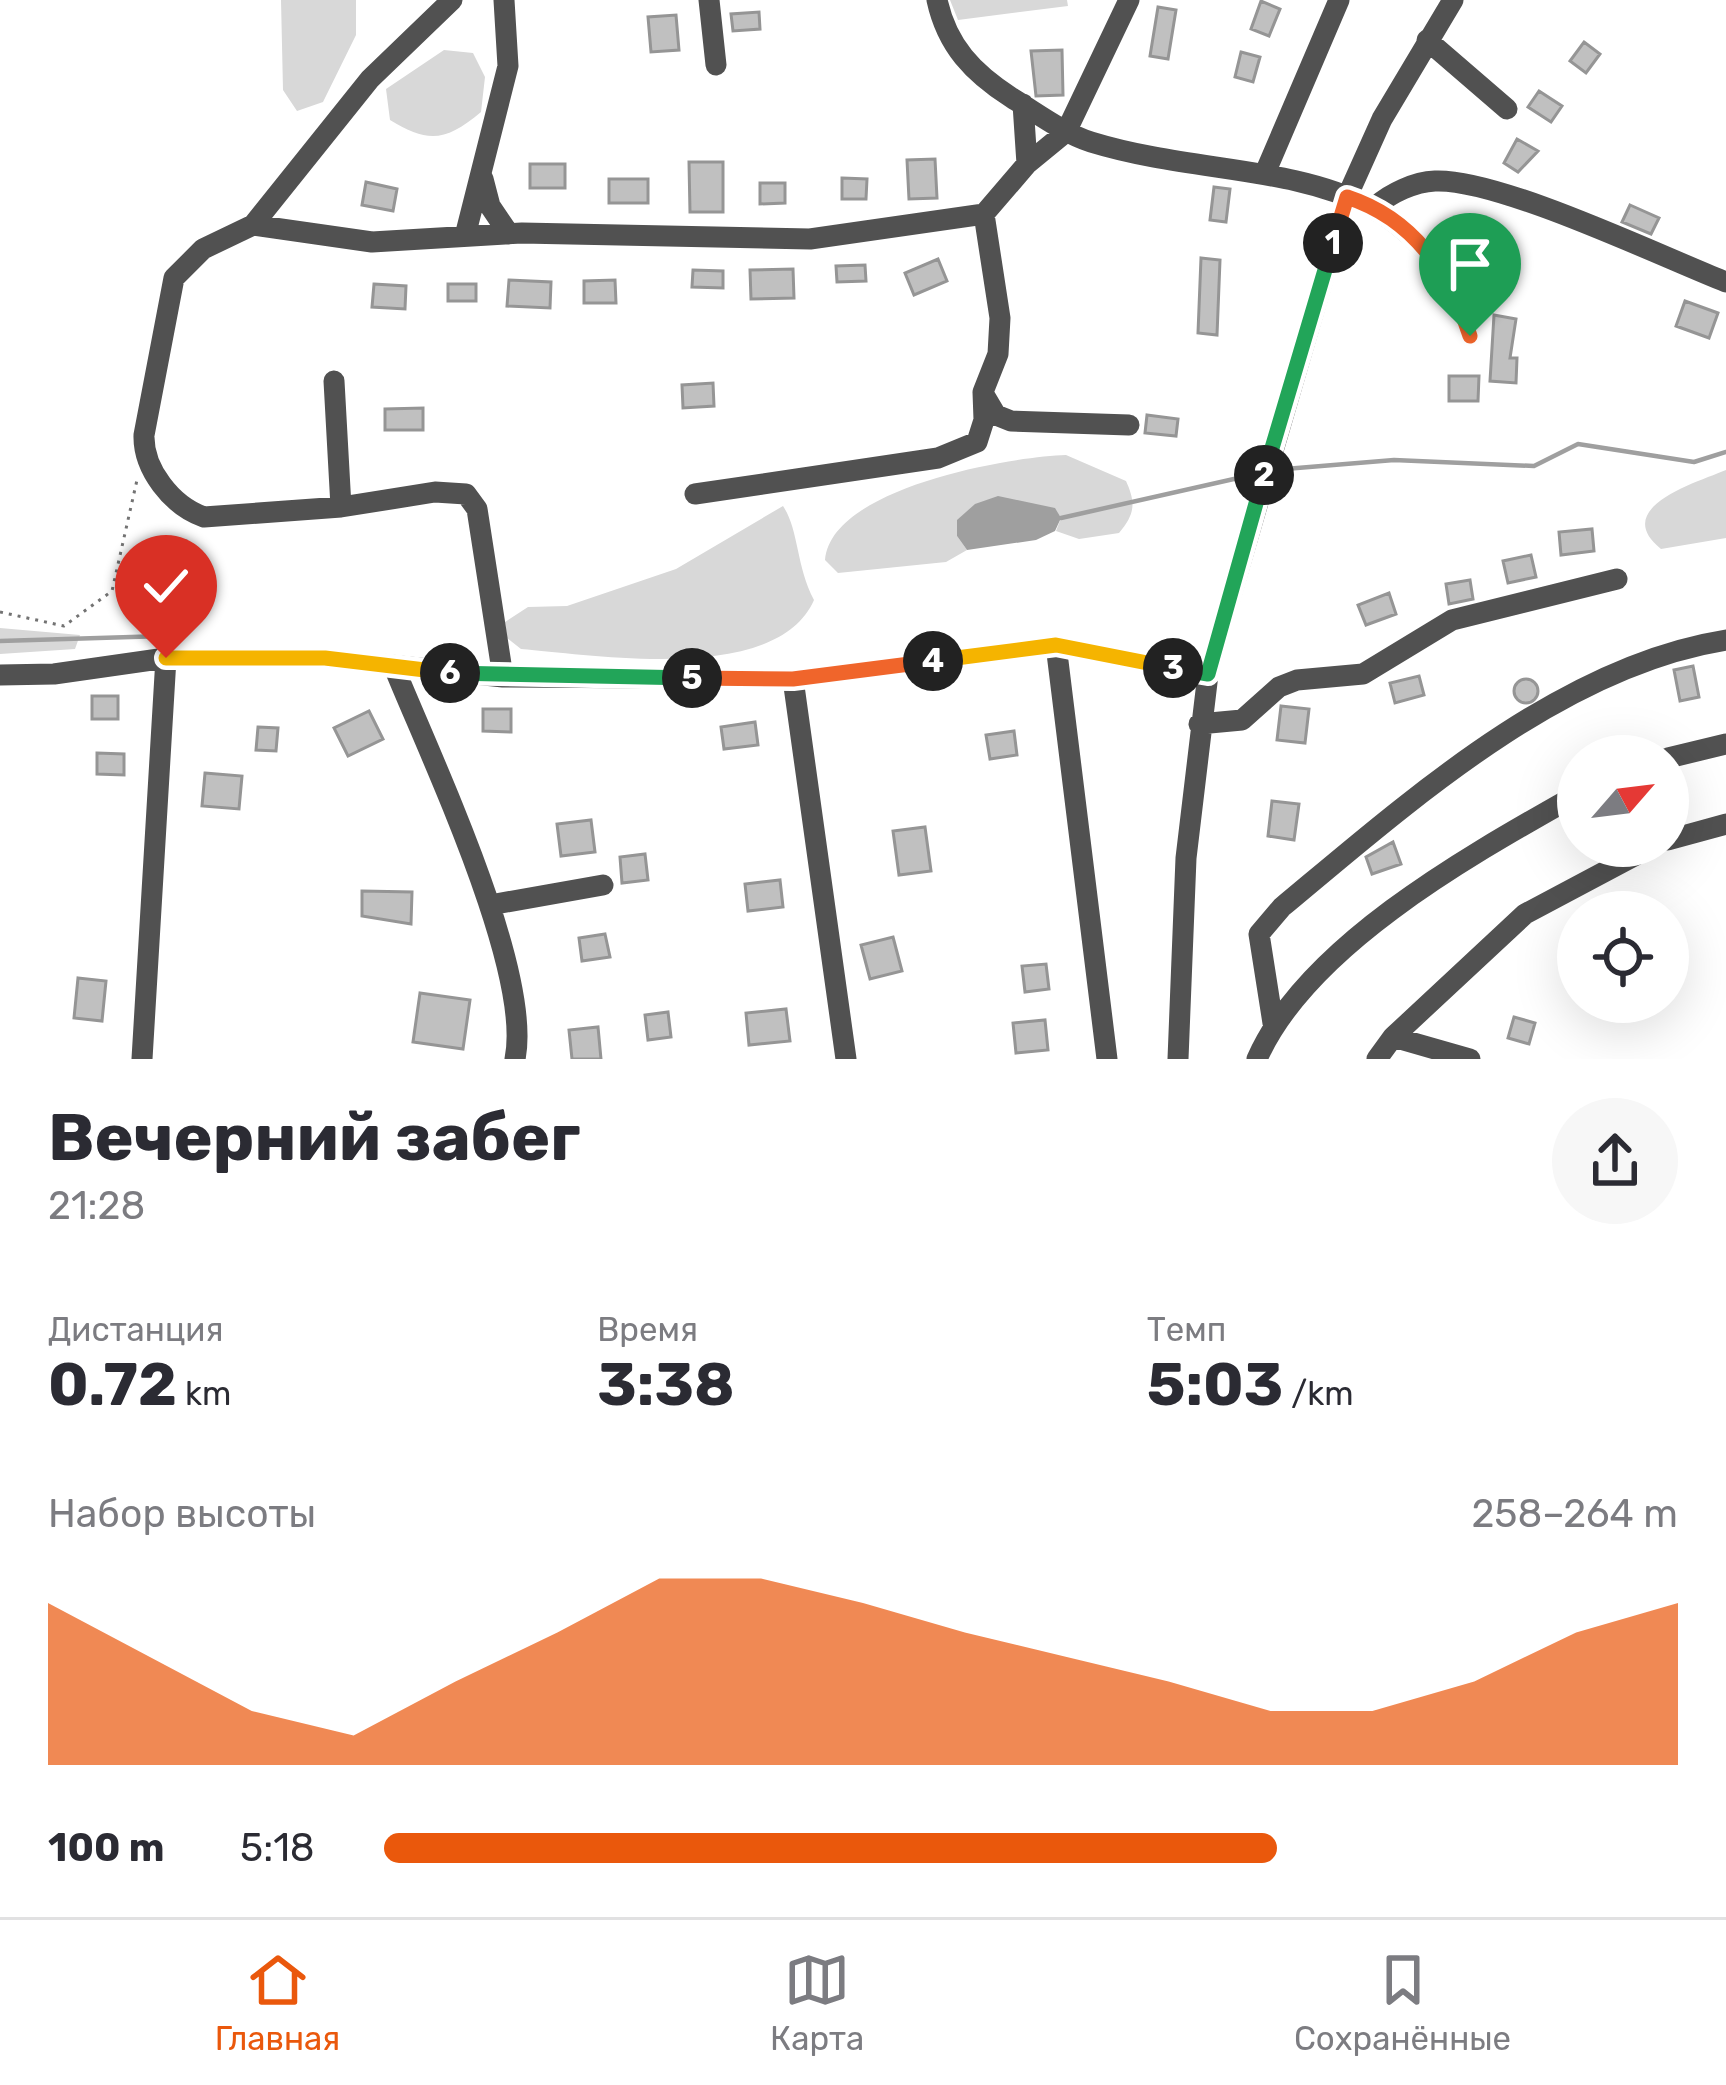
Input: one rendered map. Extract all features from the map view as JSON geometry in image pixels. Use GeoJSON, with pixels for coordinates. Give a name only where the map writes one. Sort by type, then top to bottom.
{"type":"FeatureCollection","features":[{"type":"Feature","properties":{"kind":"street"},"geometry":{"type":"LineString","coordinates":[[452,0],[370,79],[253,225],[203,249],[174,278],[143,453],[187,511],[204,518],[341,507],[435,492],[466,494],[477,508],[503,677]]}},
{"type":"Feature","properties":{"kind":"street"},"geometry":{"type":"LineString","coordinates":[[465,236],[508,66],[505,0]]}},
{"type":"Feature","properties":{"kind":"street"},"geometry":{"type":"LineString","coordinates":[[709,0],[716,64]]}},
{"type":"Feature","properties":{"kind":"street"},"geometry":{"type":"LineString","coordinates":[[937,0],[941,18],[978,76],[1066,132],[1122,149],[1265,173],[1376,206],[1414,236],[1454,286],[1470,336]]}},
{"type":"Feature","properties":{"kind":"street"},"geometry":{"type":"LineString","coordinates":[[253,225],[372,242],[509,234],[810,239],[984,214],[1027,164],[1066,132],[1129,0]]}},
{"type":"Feature","properties":{"kind":"street"},"geometry":{"type":"LineString","coordinates":[[1265,173],[1339,0]]}},
{"type":"Feature","properties":{"kind":"street"},"geometry":{"type":"LineString","coordinates":[[1178,1059],[1186,858],[1208,674],[1347,197],[1427,40],[1453,0]]}},
{"type":"Feature","properties":{"kind":"street"},"geometry":{"type":"LineString","coordinates":[[1427,40],[1507,109]]}},
{"type":"Feature","properties":{"kind":"street"},"geometry":{"type":"LineString","coordinates":[[1023,104],[1027,164]]}},
{"type":"Feature","properties":{"kind":"street"},"geometry":{"type":"LineString","coordinates":[[483,178],[490,206],[509,234]]}},
{"type":"Feature","properties":{"kind":"street"},"geometry":{"type":"LineString","coordinates":[[1376,206],[1389,195],[1429,181],[1485,188],[1726,282]]}},
{"type":"Feature","properties":{"kind":"street"},"geometry":{"type":"LineString","coordinates":[[695,494],[966,451],[977,442],[985,420],[983,392],[998,354],[1000,318],[984,214]]}},
{"type":"Feature","properties":{"kind":"street"},"geometry":{"type":"LineString","coordinates":[[334,381],[341,507]]}},
{"type":"Feature","properties":{"kind":"street"},"geometry":{"type":"LineString","coordinates":[[983,392],[995,415],[1011,421],[1129,425]]}},
{"type":"Feature","properties":{"kind":"street"},"geometry":{"type":"LineString","coordinates":[[1199,724],[1242,720],[1279,687],[1297,680],[1363,674],[1453,620],[1617,579]]}},
{"type":"Feature","properties":{"kind":"street"},"geometry":{"type":"LineString","coordinates":[[1273,1023],[1259,934],[1282,907],[1453,765],[1659,655],[1726,640]]}},
{"type":"Feature","properties":{"kind":"street"},"geometry":{"type":"LineString","coordinates":[[0,675],[54,674],[166,658],[325,658],[503,677],[793,679],[1056,645],[1208,674]]}},
{"type":"Feature","properties":{"kind":"street"},"geometry":{"type":"LineString","coordinates":[[1056,645],[1107,1059]]}},
{"type":"Feature","properties":{"kind":"street"},"geometry":{"type":"LineString","coordinates":[[142,1059],[166,658]]}},
{"type":"Feature","properties":{"kind":"street"},"geometry":{"type":"LineString","coordinates":[[394,668],[490,905],[520,1035],[515,1059]]}},
{"type":"Feature","properties":{"kind":"street"},"geometry":{"type":"LineString","coordinates":[[793,679],[846,1059]]}},
{"type":"Feature","properties":{"kind":"street"},"geometry":{"type":"LineString","coordinates":[[1689,753],[1726,744]]}},
{"type":"Feature","properties":{"kind":"street"},"geometry":{"type":"LineString","coordinates":[[1257,1059],[1273,1023],[1354,944],[1442,876],[1557,807]]}},
{"type":"Feature","properties":{"kind":"street"},"geometry":{"type":"LineString","coordinates":[[1689,834],[1726,824]]}},
{"type":"Feature","properties":{"kind":"street"},"geometry":{"type":"LineString","coordinates":[[1377,1059],[1393,1037],[1525,914],[1613,867]]}},
{"type":"Feature","properties":{"kind":"street"},"geometry":{"type":"LineString","coordinates":[[490,905],[603,885]]}},
{"type":"Feature","properties":{"kind":"street"},"geometry":{"type":"LineString","coordinates":[[1393,1037],[1470,1059]]}},
{"type":"Feature","properties":{"kind":"path"},"geometry":{"type":"LineString","coordinates":[[0,612],[64,626],[112,591],[143,453]]}},
{"type":"Feature","properties":{"kind":"shaded area"},"geometry":{"type":"Polygon","coordinates":[[[281,0],[356,0],[356,35],[323,102],[297,111],[283,90],[281,0]]]}},
{"type":"Feature","properties":{"kind":"shaded area"},"geometry":{"type":"Polygon","coordinates":[[[950,0],[1067,0],[1068,6],[958,20],[950,0]]]}},
{"type":"Feature","properties":{"kind":"shaded area"},"geometry":{"type":"Polygon","coordinates":[[[444,50],[473,53],[485,77],[481,112],[458,129],[437,136],[416,133],[390,120],[386,89],[444,50]]]}},
{"type":"Feature","properties":{"kind":"shaded area"},"geometry":{"type":"Polygon","coordinates":[[[1066,455],[1126,481],[1132,508],[1119,533],[1079,539],[1056,531],[1061,518],[957,536],[967,550],[946,562],[838,573],[825,560],[835,535],[857,514],[888,496],[965,470],[1066,455]]]}},
{"type":"Feature","properties":{"kind":"shaded area"},"geometry":{"type":"Polygon","coordinates":[[[1726,470],[1726,538],[1661,549],[1648,534],[1645,521],[1651,509],[1678,490],[1726,470]]]}},
{"type":"Feature","properties":{"kind":"shaded area"},"geometry":{"type":"Polygon","coordinates":[[[998,496],[1055,508],[1061,518],[1055,531],[1036,540],[967,550],[957,536],[957,520],[975,504],[998,496]]]}},
{"type":"Feature","properties":{"kind":"shaded area"},"geometry":{"type":"Polygon","coordinates":[[[783,506],[814,600],[794,627],[763,644],[725,654],[636,659],[521,649],[507,638],[505,622],[528,607],[567,606],[676,569],[783,506]]]}},
{"type":"Feature","properties":{"kind":"shaded area"},"geometry":{"type":"Polygon","coordinates":[[[0,628],[80,635],[75,649],[0,654],[0,628]]]}},
{"type":"Feature","properties":{"kind":"building"},"geometry":{"type":"Polygon","coordinates":[[[1261,1],[1280,9],[1269,36],[1251,29],[1261,1]]]}},
{"type":"Feature","properties":{"kind":"building"},"geometry":{"type":"Polygon","coordinates":[[[1158,7],[1176,10],[1168,59],[1150,56],[1158,7]]]}},
{"type":"Feature","properties":{"kind":"building"},"geometry":{"type":"Polygon","coordinates":[[[759,12],[760,29],[733,31],[731,14],[759,12]]]}},
{"type":"Feature","properties":{"kind":"building"},"geometry":{"type":"Polygon","coordinates":[[[676,15],[679,50],[651,52],[648,17],[676,15]]]}},
{"type":"Feature","properties":{"kind":"building"},"geometry":{"type":"Polygon","coordinates":[[[1584,42],[1600,54],[1586,73],[1570,61],[1584,42]]]}},
{"type":"Feature","properties":{"kind":"building"},"geometry":{"type":"Polygon","coordinates":[[[1062,50],[1063,95],[1036,96],[1031,51],[1062,50]]]}},
{"type":"Feature","properties":{"kind":"building"},"geometry":{"type":"Polygon","coordinates":[[[1241,52],[1260,57],[1253,82],[1235,77],[1241,52]]]}},
{"type":"Feature","properties":{"kind":"building"},"geometry":{"type":"Polygon","coordinates":[[[1539,91],[1562,106],[1551,122],[1528,107],[1539,91]]]}},
{"type":"Feature","properties":{"kind":"building"},"geometry":{"type":"Polygon","coordinates":[[[1517,139],[1538,151],[1518,172],[1504,163],[1517,139]]]}},
{"type":"Feature","properties":{"kind":"building"},"geometry":{"type":"Polygon","coordinates":[[[935,159],[937,198],[909,199],[907,160],[935,159]]]}},
{"type":"Feature","properties":{"kind":"building"},"geometry":{"type":"Polygon","coordinates":[[[689,162],[723,162],[723,212],[690,212],[689,162]]]}},
{"type":"Feature","properties":{"kind":"building"},"geometry":{"type":"Polygon","coordinates":[[[530,164],[565,164],[565,188],[530,188],[530,164]]]}},
{"type":"Feature","properties":{"kind":"building"},"geometry":{"type":"Polygon","coordinates":[[[842,178],[867,179],[866,199],[842,199],[842,178]]]}},
{"type":"Feature","properties":{"kind":"building"},"geometry":{"type":"Polygon","coordinates":[[[609,179],[648,179],[648,203],[609,203],[609,179]]]}},
{"type":"Feature","properties":{"kind":"building"},"geometry":{"type":"Polygon","coordinates":[[[366,182],[397,189],[393,211],[362,205],[366,182]]]}},
{"type":"Feature","properties":{"kind":"building"},"geometry":{"type":"Polygon","coordinates":[[[760,183],[785,183],[785,203],[760,204],[760,183]]]}},
{"type":"Feature","properties":{"kind":"building"},"geometry":{"type":"Polygon","coordinates":[[[1214,187],[1230,189],[1226,222],[1210,220],[1214,187]]]}},
{"type":"Feature","properties":{"kind":"building"},"geometry":{"type":"Polygon","coordinates":[[[1630,205],[1659,218],[1651,234],[1622,222],[1630,205]]]}},
{"type":"Feature","properties":{"kind":"building"},"geometry":{"type":"Polygon","coordinates":[[[1468,216],[1485,218],[1480,253],[1463,250],[1468,216]]]}},
{"type":"Feature","properties":{"kind":"building"},"geometry":{"type":"Polygon","coordinates":[[[1201,258],[1220,260],[1217,335],[1198,333],[1201,258]]]}},
{"type":"Feature","properties":{"kind":"building"},"geometry":{"type":"Polygon","coordinates":[[[938,259],[947,281],[914,295],[905,273],[938,259]]]}},
{"type":"Feature","properties":{"kind":"building"},"geometry":{"type":"Polygon","coordinates":[[[865,265],[866,281],[837,282],[836,266],[865,265]]]}},
{"type":"Feature","properties":{"kind":"building"},"geometry":{"type":"Polygon","coordinates":[[[793,269],[794,298],[751,299],[750,270],[793,269]]]}},
{"type":"Feature","properties":{"kind":"building"},"geometry":{"type":"Polygon","coordinates":[[[693,270],[723,271],[723,288],[692,287],[693,270]]]}},
{"type":"Feature","properties":{"kind":"building"},"geometry":{"type":"Polygon","coordinates":[[[509,280],[551,282],[550,308],[507,306],[509,280]]]}},
{"type":"Feature","properties":{"kind":"building"},"geometry":{"type":"Polygon","coordinates":[[[615,280],[616,303],[584,303],[584,281],[615,280]]]}},
{"type":"Feature","properties":{"kind":"building"},"geometry":{"type":"Polygon","coordinates":[[[374,284],[406,286],[405,309],[372,307],[374,284]]]}},
{"type":"Feature","properties":{"kind":"building"},"geometry":{"type":"Polygon","coordinates":[[[448,284],[476,284],[476,301],[448,301],[448,284]]]}},
{"type":"Feature","properties":{"kind":"building"},"geometry":{"type":"Polygon","coordinates":[[[1685,301],[1718,313],[1709,338],[1676,326],[1685,301]]]}},
{"type":"Feature","properties":{"kind":"building"},"geometry":{"type":"Polygon","coordinates":[[[1494,315],[1516,319],[1510,358],[1517,358],[1516,383],[1490,381],[1494,315]]]}},
{"type":"Feature","properties":{"kind":"building"},"geometry":{"type":"Polygon","coordinates":[[[1449,376],[1479,376],[1478,401],[1449,401],[1449,376]]]}},
{"type":"Feature","properties":{"kind":"building"},"geometry":{"type":"Polygon","coordinates":[[[713,383],[714,406],[683,408],[682,385],[713,383]]]}},
{"type":"Feature","properties":{"kind":"building"},"geometry":{"type":"Polygon","coordinates":[[[423,408],[423,430],[385,430],[385,409],[423,408]]]}},
{"type":"Feature","properties":{"kind":"building"},"geometry":{"type":"Polygon","coordinates":[[[1147,415],[1178,419],[1176,436],[1145,433],[1147,415]]]}},
{"type":"Feature","properties":{"kind":"building"},"geometry":{"type":"Polygon","coordinates":[[[1592,529],[1594,551],[1561,555],[1559,532],[1592,529]]]}},
{"type":"Feature","properties":{"kind":"building"},"geometry":{"type":"Polygon","coordinates":[[[186,541],[187,560],[157,561],[157,542],[186,541]]]}},
{"type":"Feature","properties":{"kind":"building"},"geometry":{"type":"Polygon","coordinates":[[[1531,555],[1536,577],[1508,583],[1503,561],[1531,555]]]}},
{"type":"Feature","properties":{"kind":"building"},"geometry":{"type":"Polygon","coordinates":[[[1470,580],[1473,599],[1449,604],[1446,584],[1470,580]]]}},
{"type":"Feature","properties":{"kind":"building"},"geometry":{"type":"Polygon","coordinates":[[[1389,593],[1396,614],[1366,625],[1358,605],[1389,593]]]}},
{"type":"Feature","properties":{"kind":"building"},"geometry":{"type":"Polygon","coordinates":[[[1693,666],[1699,697],[1680,701],[1674,670],[1693,666]]]}},
{"type":"Feature","properties":{"kind":"building"},"geometry":{"type":"Polygon","coordinates":[[[1419,676],[1424,695],[1395,703],[1390,683],[1419,676]]]}},
{"type":"Feature","properties":{"kind":"building"},"geometry":{"type":"Polygon","coordinates":[[[1526,679],[1535,682],[1535,700],[1526,703],[1517,700],[1514,691],[1517,682],[1526,679]]]}},
{"type":"Feature","properties":{"kind":"building"},"geometry":{"type":"Polygon","coordinates":[[[92,696],[118,696],[118,719],[92,719],[92,696]]]}},
{"type":"Feature","properties":{"kind":"building"},"geometry":{"type":"Polygon","coordinates":[[[1281,706],[1309,709],[1305,743],[1277,740],[1281,706]]]}},
{"type":"Feature","properties":{"kind":"building"},"geometry":{"type":"Polygon","coordinates":[[[483,709],[511,709],[511,732],[483,731],[483,709]]]}},
{"type":"Feature","properties":{"kind":"building"},"geometry":{"type":"Polygon","coordinates":[[[369,711],[383,739],[348,756],[334,728],[369,711]]]}},
{"type":"Feature","properties":{"kind":"building"},"geometry":{"type":"Polygon","coordinates":[[[755,722],[758,745],[724,749],[721,727],[755,722]]]}},
{"type":"Feature","properties":{"kind":"building"},"geometry":{"type":"Polygon","coordinates":[[[258,727],[278,728],[276,751],[256,750],[258,727]]]}},
{"type":"Feature","properties":{"kind":"building"},"geometry":{"type":"Polygon","coordinates":[[[1014,731],[1017,755],[990,759],[986,735],[1014,731]]]}},
{"type":"Feature","properties":{"kind":"building"},"geometry":{"type":"Polygon","coordinates":[[[97,753],[124,754],[124,775],[97,774],[97,753]]]}},
{"type":"Feature","properties":{"kind":"building"},"geometry":{"type":"Polygon","coordinates":[[[205,773],[242,776],[239,809],[202,806],[205,773]]]}},
{"type":"Feature","properties":{"kind":"building"},"geometry":{"type":"Polygon","coordinates":[[[1272,801],[1299,804],[1294,840],[1268,836],[1272,801]]]}},
{"type":"Feature","properties":{"kind":"building"},"geometry":{"type":"Polygon","coordinates":[[[591,820],[595,852],[561,856],[557,824],[591,820]]]}},
{"type":"Feature","properties":{"kind":"building"},"geometry":{"type":"Polygon","coordinates":[[[925,827],[931,871],[899,875],[893,831],[925,827]]]}},
{"type":"Feature","properties":{"kind":"building"},"geometry":{"type":"Polygon","coordinates":[[[1393,842],[1401,864],[1372,874],[1366,857],[1393,842]]]}},
{"type":"Feature","properties":{"kind":"building"},"geometry":{"type":"Polygon","coordinates":[[[645,854],[648,880],[622,883],[620,857],[645,854]]]}},
{"type":"Feature","properties":{"kind":"building"},"geometry":{"type":"Polygon","coordinates":[[[780,880],[783,907],[748,911],[745,884],[780,880]]]}},
{"type":"Feature","properties":{"kind":"building"},"geometry":{"type":"Polygon","coordinates":[[[362,891],[412,892],[411,924],[362,916],[362,891]]]}},
{"type":"Feature","properties":{"kind":"building"},"geometry":{"type":"Polygon","coordinates":[[[605,934],[610,957],[582,961],[579,938],[605,934]]]}},
{"type":"Feature","properties":{"kind":"building"},"geometry":{"type":"Polygon","coordinates":[[[893,937],[902,971],[870,979],[861,945],[893,937]]]}},
{"type":"Feature","properties":{"kind":"building"},"geometry":{"type":"Polygon","coordinates":[[[1046,964],[1049,989],[1025,992],[1022,966],[1046,964]]]}},
{"type":"Feature","properties":{"kind":"building"},"geometry":{"type":"Polygon","coordinates":[[[78,978],[106,981],[102,1021],[74,1018],[78,978]]]}},
{"type":"Feature","properties":{"kind":"building"},"geometry":{"type":"Polygon","coordinates":[[[420,993],[470,1000],[463,1049],[413,1042],[420,993]]]}},
{"type":"Feature","properties":{"kind":"building"},"geometry":{"type":"Polygon","coordinates":[[[786,1009],[790,1041],[749,1045],[746,1013],[786,1009]]]}},
{"type":"Feature","properties":{"kind":"building"},"geometry":{"type":"Polygon","coordinates":[[[668,1012],[671,1037],[648,1040],[645,1015],[668,1012]]]}},
{"type":"Feature","properties":{"kind":"building"},"geometry":{"type":"Polygon","coordinates":[[[1514,1017],[1535,1023],[1529,1044],[1508,1038],[1514,1017]]]}},
{"type":"Feature","properties":{"kind":"building"},"geometry":{"type":"Polygon","coordinates":[[[1045,1020],[1048,1050],[1016,1053],[1013,1023],[1045,1020]]]}},
{"type":"Feature","properties":{"kind":"building"},"geometry":{"type":"Polygon","coordinates":[[[598,1027],[601,1059],[572,1059],[569,1030],[598,1027]]]}},
{"type":"Feature","properties":{"kind":"waterway"},"geometry":{"type":"LineString","coordinates":[[1273,470],[1394,460],[1534,466],[1578,444],[1694,462],[1726,452]]}},
{"type":"Feature","properties":{"kind":"waterway"},"geometry":{"type":"LineString","coordinates":[[1061,518],[1256,474]]}},
{"type":"Feature","properties":{"kind":"waterway"},"geometry":{"type":"LineString","coordinates":[[0,641],[164,636]]}},
{"type":"Feature","properties":{"kind":"route"},"geometry":{"type":"LineString","coordinates":[[166,658],[325,658],[503,677],[793,679],[1056,645],[1208,674],[1347,197],[1376,206],[1414,236],[1454,286],[1470,336]]}}]}
